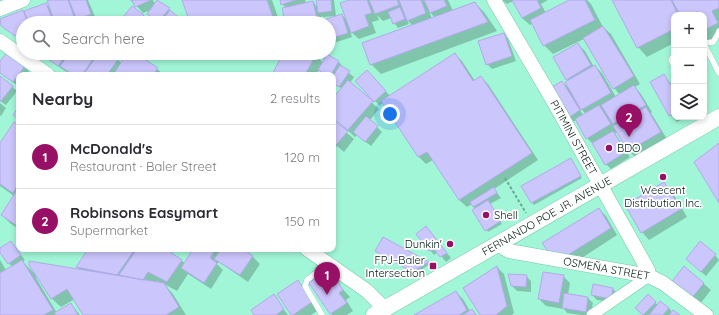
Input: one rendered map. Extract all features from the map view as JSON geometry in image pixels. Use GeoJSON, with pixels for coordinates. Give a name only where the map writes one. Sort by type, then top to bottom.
{"type":"FeatureCollection","features":[{"type":"Feature","properties":{"kind":"main road","name":"FERNANDO POE JR. AVENUE"},"geometry":{"type":"LineString","coordinates":[[380,312],[719,116]]}},
{"type":"Feature","properties":{"kind":"street"},"geometry":{"type":"LineString","coordinates":[[0,9],[23,0]]}},
{"type":"Feature","properties":{"kind":"street","name":"PITIMINI STREET"},"geometry":{"type":"LineString","coordinates":[[494,0],[555,104],[648,270],[649,276]]}},
{"type":"Feature","properties":{"kind":"street"},"geometry":{"type":"LineString","coordinates":[[0,41],[16,52]]}},
{"type":"Feature","properties":{"kind":"street"},"geometry":{"type":"LineString","coordinates":[[27,60],[44,72]]}},
{"type":"Feature","properties":{"kind":"street","name":"OSMEÑA STREET"},"geometry":{"type":"LineString","coordinates":[[497,244],[509,251],[649,276],[663,283],[706,315]]}},
{"type":"Feature","properties":{"kind":"street"},"geometry":{"type":"LineString","coordinates":[[311,252],[367,291],[380,312]]}},
{"type":"Feature","properties":{"kind":"street"},"geometry":{"type":"LineString","coordinates":[[592,315],[649,276]]}},
{"type":"Feature","properties":{"kind":"lane"},"geometry":{"type":"LineString","coordinates":[[707,43],[713,42],[719,30]]}},
{"type":"Feature","properties":{"kind":"lane"},"geometry":{"type":"LineString","coordinates":[[706,48],[719,73]]}},
{"type":"Feature","properties":{"kind":"lane"},"geometry":{"type":"LineString","coordinates":[[322,315],[305,286],[307,280],[328,264]]}},
{"type":"Feature","properties":{"kind":"path"},"geometry":{"type":"LineString","coordinates":[[505,178],[525,211]]}},
{"type":"Feature","properties":{"kind":"building"},"geometry":{"type":"Polygon","coordinates":[[[68,0],[74,16],[52,16],[47,1],[68,0]]]}},
{"type":"Feature","properties":{"kind":"building"},"geometry":{"type":"Polygon","coordinates":[[[69,0],[86,0],[91,14],[86,16],[75,16],[69,0]]]}},
{"type":"Feature","properties":{"kind":"building"},"geometry":{"type":"Polygon","coordinates":[[[132,0],[149,0],[149,1],[135,7],[132,0]]]}},
{"type":"Feature","properties":{"kind":"building"},"geometry":{"type":"Polygon","coordinates":[[[157,0],[170,8],[163,16],[150,16],[147,14],[157,0]]]}},
{"type":"Feature","properties":{"kind":"building"},"geometry":{"type":"Polygon","coordinates":[[[182,0],[267,0],[273,16],[188,16],[182,0]]]}},
{"type":"Feature","properties":{"kind":"building"},"geometry":{"type":"Polygon","coordinates":[[[280,0],[296,0],[281,5],[280,0]]]}},
{"type":"Feature","properties":{"kind":"building"},"geometry":{"type":"Polygon","coordinates":[[[316,0],[331,0],[332,11],[318,13],[316,0]]]}},
{"type":"Feature","properties":{"kind":"building"},"geometry":{"type":"Polygon","coordinates":[[[349,0],[367,0],[372,13],[365,15],[369,26],[351,33],[340,3],[349,0]]]}},
{"type":"Feature","properties":{"kind":"building"},"geometry":{"type":"Polygon","coordinates":[[[369,0],[397,0],[399,5],[375,14],[369,0]]]}},
{"type":"Feature","properties":{"kind":"building"},"geometry":{"type":"Polygon","coordinates":[[[399,0],[421,0],[426,13],[407,21],[399,0]]]}},
{"type":"Feature","properties":{"kind":"building"},"geometry":{"type":"Polygon","coordinates":[[[424,0],[444,0],[447,6],[430,13],[424,0]]]}},
{"type":"Feature","properties":{"kind":"building"},"geometry":{"type":"Polygon","coordinates":[[[512,0],[537,0],[541,8],[522,18],[512,0]]]}},
{"type":"Feature","properties":{"kind":"building"},"geometry":{"type":"Polygon","coordinates":[[[569,0],[585,0],[595,20],[543,46],[530,20],[569,0]]]}},
{"type":"Feature","properties":{"kind":"building"},"geometry":{"type":"Polygon","coordinates":[[[612,0],[671,0],[677,12],[671,12],[671,31],[637,48],[612,0]]]}},
{"type":"Feature","properties":{"kind":"building"},"geometry":{"type":"Polygon","coordinates":[[[672,0],[719,0],[719,8],[712,11],[718,23],[707,28],[707,12],[678,12],[672,0]]]}},
{"type":"Feature","properties":{"kind":"building"},"geometry":{"type":"Polygon","coordinates":[[[313,1],[316,16],[284,16],[282,8],[313,1]]]}},
{"type":"Feature","properties":{"kind":"building"},"geometry":{"type":"Polygon","coordinates":[[[475,2],[488,22],[370,65],[362,43],[475,2]]]}},
{"type":"Feature","properties":{"kind":"building"},"geometry":{"type":"Polygon","coordinates":[[[46,3],[51,16],[26,16],[24,11],[46,3]]]}},
{"type":"Feature","properties":{"kind":"building"},"geometry":{"type":"Polygon","coordinates":[[[132,6],[144,15],[143,16],[124,16],[132,6]]]}},
{"type":"Feature","properties":{"kind":"building"},"geometry":{"type":"Polygon","coordinates":[[[400,7],[405,19],[393,24],[388,12],[400,7]]]}},
{"type":"Feature","properties":{"kind":"building"},"geometry":{"type":"Polygon","coordinates":[[[23,10],[25,16],[16,16],[15,36],[1,26],[0,19],[23,10]]]}},
{"type":"Feature","properties":{"kind":"building"},"geometry":{"type":"Polygon","coordinates":[[[170,10],[177,16],[165,16],[170,10]]]}},
{"type":"Feature","properties":{"kind":"building"},"geometry":{"type":"Polygon","coordinates":[[[342,14],[348,33],[336,37],[336,16],[342,14]]]}},
{"type":"Feature","properties":{"kind":"building"},"geometry":{"type":"Polygon","coordinates":[[[603,26],[634,76],[613,89],[583,38],[603,26]]]}},
{"type":"Feature","properties":{"kind":"building"},"geometry":{"type":"Polygon","coordinates":[[[504,33],[512,56],[486,65],[478,41],[504,33]]]}},
{"type":"Feature","properties":{"kind":"building"},"geometry":{"type":"Polygon","coordinates":[[[578,43],[591,65],[566,80],[553,57],[578,43]]]}},
{"type":"Feature","properties":{"kind":"building"},"geometry":{"type":"Polygon","coordinates":[[[7,52],[25,66],[20,72],[16,72],[16,78],[13,82],[0,73],[0,61],[7,52]]]}},
{"type":"Feature","properties":{"kind":"building"},"geometry":{"type":"Polygon","coordinates":[[[455,53],[473,81],[481,76],[532,153],[459,200],[427,152],[418,157],[381,101],[455,53]]]}},
{"type":"Feature","properties":{"kind":"building"},"geometry":{"type":"Polygon","coordinates":[[[336,59],[339,61],[333,72],[321,72],[318,70],[324,60],[336,59]]]}},
{"type":"Feature","properties":{"kind":"building"},"geometry":{"type":"Polygon","coordinates":[[[50,60],[62,60],[58,66],[50,60]]]}},
{"type":"Feature","properties":{"kind":"building"},"geometry":{"type":"Polygon","coordinates":[[[65,60],[92,60],[84,72],[69,72],[60,66],[65,60]]]}},
{"type":"Feature","properties":{"kind":"building"},"geometry":{"type":"Polygon","coordinates":[[[94,60],[118,60],[109,72],[85,72],[94,60]]]}},
{"type":"Feature","properties":{"kind":"building"},"geometry":{"type":"Polygon","coordinates":[[[123,60],[146,60],[158,68],[155,72],[115,72],[123,60]]]}},
{"type":"Feature","properties":{"kind":"building"},"geometry":{"type":"Polygon","coordinates":[[[280,60],[313,60],[307,72],[274,72],[280,60]]]}},
{"type":"Feature","properties":{"kind":"building"},"geometry":{"type":"Polygon","coordinates":[[[340,65],[350,71],[339,87],[336,85],[336,72],[340,65]]]}},
{"type":"Feature","properties":{"kind":"building"},"geometry":{"type":"Polygon","coordinates":[[[595,65],[611,93],[581,110],[565,82],[595,65]]]}},
{"type":"Feature","properties":{"kind":"building"},"geometry":{"type":"Polygon","coordinates":[[[367,70],[386,91],[374,102],[355,81],[367,70]]]}},
{"type":"Feature","properties":{"kind":"building"},"geometry":{"type":"Polygon","coordinates":[[[664,74],[671,86],[671,115],[669,116],[650,82],[664,74]]]}},
{"type":"Feature","properties":{"kind":"building"},"geometry":{"type":"Polygon","coordinates":[[[0,76],[13,86],[1,101],[0,101],[0,76]]]}},
{"type":"Feature","properties":{"kind":"building"},"geometry":{"type":"Polygon","coordinates":[[[348,80],[373,101],[348,130],[336,120],[336,94],[348,80]]]}},
{"type":"Feature","properties":{"kind":"building"},"geometry":{"type":"Polygon","coordinates":[[[562,81],[580,110],[568,118],[550,88],[562,81]]]}},
{"type":"Feature","properties":{"kind":"building"},"geometry":{"type":"Polygon","coordinates":[[[634,85],[646,105],[613,124],[601,105],[634,85]]]}},
{"type":"Feature","properties":{"kind":"building"},"geometry":{"type":"Polygon","coordinates":[[[599,105],[611,124],[586,139],[575,119],[599,105]]]}},
{"type":"Feature","properties":{"kind":"building"},"geometry":{"type":"Polygon","coordinates":[[[646,107],[661,132],[628,151],[613,126],[646,107]]]}},
{"type":"Feature","properties":{"kind":"building"},"geometry":{"type":"Polygon","coordinates":[[[16,110],[16,118],[13,115],[16,110]]]}},
{"type":"Feature","properties":{"kind":"building"},"geometry":{"type":"Polygon","coordinates":[[[366,116],[378,126],[365,142],[353,132],[366,116]]]}},
{"type":"Feature","properties":{"kind":"building"},"geometry":{"type":"Polygon","coordinates":[[[14,122],[16,123],[16,188],[13,193],[0,184],[0,143],[14,122]]]}},
{"type":"Feature","properties":{"kind":"building"},"geometry":{"type":"Polygon","coordinates":[[[336,122],[348,131],[336,145],[336,122]]]}},
{"type":"Feature","properties":{"kind":"building","name":"BDO"},"geometry":{"type":"Polygon","coordinates":[[[613,131],[626,152],[605,165],[592,143],[613,131]]]}},
{"type":"Feature","properties":{"kind":"building"},"geometry":{"type":"Polygon","coordinates":[[[719,143],[719,203],[694,162],[719,143]]]}},
{"type":"Feature","properties":{"kind":"building"},"geometry":{"type":"Polygon","coordinates":[[[571,158],[581,176],[531,203],[521,186],[571,158]]]}},
{"type":"Feature","properties":{"kind":"building"},"geometry":{"type":"Polygon","coordinates":[[[664,182],[681,209],[641,233],[625,205],[664,182]]]}},
{"type":"Feature","properties":{"kind":"building"},"geometry":{"type":"Polygon","coordinates":[[[494,187],[497,193],[473,207],[470,202],[494,187]]]}},
{"type":"Feature","properties":{"kind":"building"},"geometry":{"type":"Polygon","coordinates":[[[16,192],[16,225],[1,215],[16,192]]]}},
{"type":"Feature","properties":{"kind":"building","name":"Shell"},"geometry":{"type":"Polygon","coordinates":[[[488,200],[501,221],[485,231],[472,210],[488,200]]]}},
{"type":"Feature","properties":{"kind":"building"},"geometry":{"type":"Polygon","coordinates":[[[599,208],[611,228],[563,258],[547,250],[542,243],[599,208]]]}},
{"type":"Feature","properties":{"kind":"building"},"geometry":{"type":"Polygon","coordinates":[[[426,226],[447,253],[440,257],[433,248],[429,251],[416,234],[426,226]]]}},
{"type":"Feature","properties":{"kind":"building"},"geometry":{"type":"Polygon","coordinates":[[[383,237],[429,262],[412,272],[375,251],[383,237]]]}},
{"type":"Feature","properties":{"kind":"building"},"geometry":{"type":"Polygon","coordinates":[[[11,241],[16,248],[16,252],[19,252],[21,255],[8,264],[0,253],[0,248],[11,241]]]}},
{"type":"Feature","properties":{"kind":"building"},"geometry":{"type":"Polygon","coordinates":[[[700,241],[716,254],[701,272],[686,259],[700,241]]]}},
{"type":"Feature","properties":{"kind":"building"},"geometry":{"type":"Polygon","coordinates":[[[86,252],[133,252],[117,275],[76,267],[86,252]]]}},
{"type":"Feature","properties":{"kind":"building"},"geometry":{"type":"Polygon","coordinates":[[[135,252],[170,252],[182,260],[167,282],[148,272],[143,280],[119,275],[135,252]]]}},
{"type":"Feature","properties":{"kind":"building"},"geometry":{"type":"Polygon","coordinates":[[[191,252],[214,252],[210,258],[217,263],[204,283],[181,268],[191,252]]]}},
{"type":"Feature","properties":{"kind":"building"},"geometry":{"type":"Polygon","coordinates":[[[219,252],[247,252],[253,256],[240,275],[214,259],[219,252]]]}},
{"type":"Feature","properties":{"kind":"building"},"geometry":{"type":"Polygon","coordinates":[[[22,260],[53,310],[44,315],[0,315],[0,273],[22,260]]]}},
{"type":"Feature","properties":{"kind":"building"},"geometry":{"type":"Polygon","coordinates":[[[29,261],[164,283],[179,307],[166,315],[83,315],[67,289],[51,299],[29,265],[29,261]]]}},
{"type":"Feature","properties":{"kind":"building"},"geometry":{"type":"Polygon","coordinates":[[[497,266],[507,306],[496,315],[480,315],[463,288],[497,266]]]}},
{"type":"Feature","properties":{"kind":"building"},"geometry":{"type":"Polygon","coordinates":[[[684,266],[704,283],[692,298],[670,284],[684,266]]]}},
{"type":"Feature","properties":{"kind":"building"},"geometry":{"type":"Polygon","coordinates":[[[543,272],[564,275],[559,303],[538,299],[543,272]]]}},
{"type":"Feature","properties":{"kind":"building"},"geometry":{"type":"Polygon","coordinates":[[[323,273],[327,279],[329,277],[334,285],[338,282],[343,290],[339,293],[347,303],[330,314],[309,283],[323,273]]]}},
{"type":"Feature","properties":{"kind":"building"},"geometry":{"type":"Polygon","coordinates":[[[508,274],[527,275],[526,287],[511,286],[508,274]]]}},
{"type":"Feature","properties":{"kind":"building"},"geometry":{"type":"Polygon","coordinates":[[[298,280],[312,302],[291,315],[277,294],[298,280]]]}},
{"type":"Feature","properties":{"kind":"building"},"geometry":{"type":"Polygon","coordinates":[[[593,284],[613,288],[611,299],[591,295],[593,284]]]}},
{"type":"Feature","properties":{"kind":"building"},"geometry":{"type":"Polygon","coordinates":[[[456,291],[467,310],[459,315],[414,315],[456,291]]]}},
{"type":"Feature","properties":{"kind":"building"},"geometry":{"type":"Polygon","coordinates":[[[564,293],[588,297],[586,312],[562,308],[564,293]]]}},
{"type":"Feature","properties":{"kind":"building"},"geometry":{"type":"Polygon","coordinates":[[[274,294],[284,309],[276,315],[254,315],[251,310],[274,294]]]}},
{"type":"Feature","properties":{"kind":"building"},"geometry":{"type":"Polygon","coordinates":[[[648,294],[656,302],[643,315],[635,308],[648,294]]]}},
{"type":"Feature","properties":{"kind":"building"},"geometry":{"type":"Polygon","coordinates":[[[660,301],[669,308],[663,315],[649,315],[660,301]]]}},
{"type":"Feature","properties":{"kind":"building"},"geometry":{"type":"Polygon","coordinates":[[[71,303],[78,315],[56,315],[54,313],[71,303]]]}},
{"type":"Feature","properties":{"kind":"building"},"geometry":{"type":"Polygon","coordinates":[[[472,309],[476,315],[463,315],[472,309]]]}},
{"type":"Feature","properties":{"kind":"building"},"geometry":{"type":"Polygon","coordinates":[[[673,310],[680,315],[669,315],[673,310]]]}},
{"type":"Feature","properties":{"kind":"place","name":"Robinsons Easymart"},"geometry":{"type":"Point","coordinates":[629,137]}},
{"type":"Feature","properties":{"kind":"place","name":"BDO"},"geometry":{"type":"Point","coordinates":[609,148]}},
{"type":"Feature","properties":{"kind":"place","name":"Weecent Distribution Inc."},"geometry":{"type":"Point","coordinates":[663,177]}},
{"type":"Feature","properties":{"kind":"place","name":"Shell"},"geometry":{"type":"Point","coordinates":[486,215]}},
{"type":"Feature","properties":{"kind":"place","name":"Dunkin'"},"geometry":{"type":"Point","coordinates":[450,244]}},
{"type":"Feature","properties":{"kind":"place","name":"FPJ–Baler Intersection"},"geometry":{"type":"Point","coordinates":[433,266]}},
{"type":"Feature","properties":{"kind":"place","name":"McDonald's"},"geometry":{"type":"Point","coordinates":[327,295]}}]}
